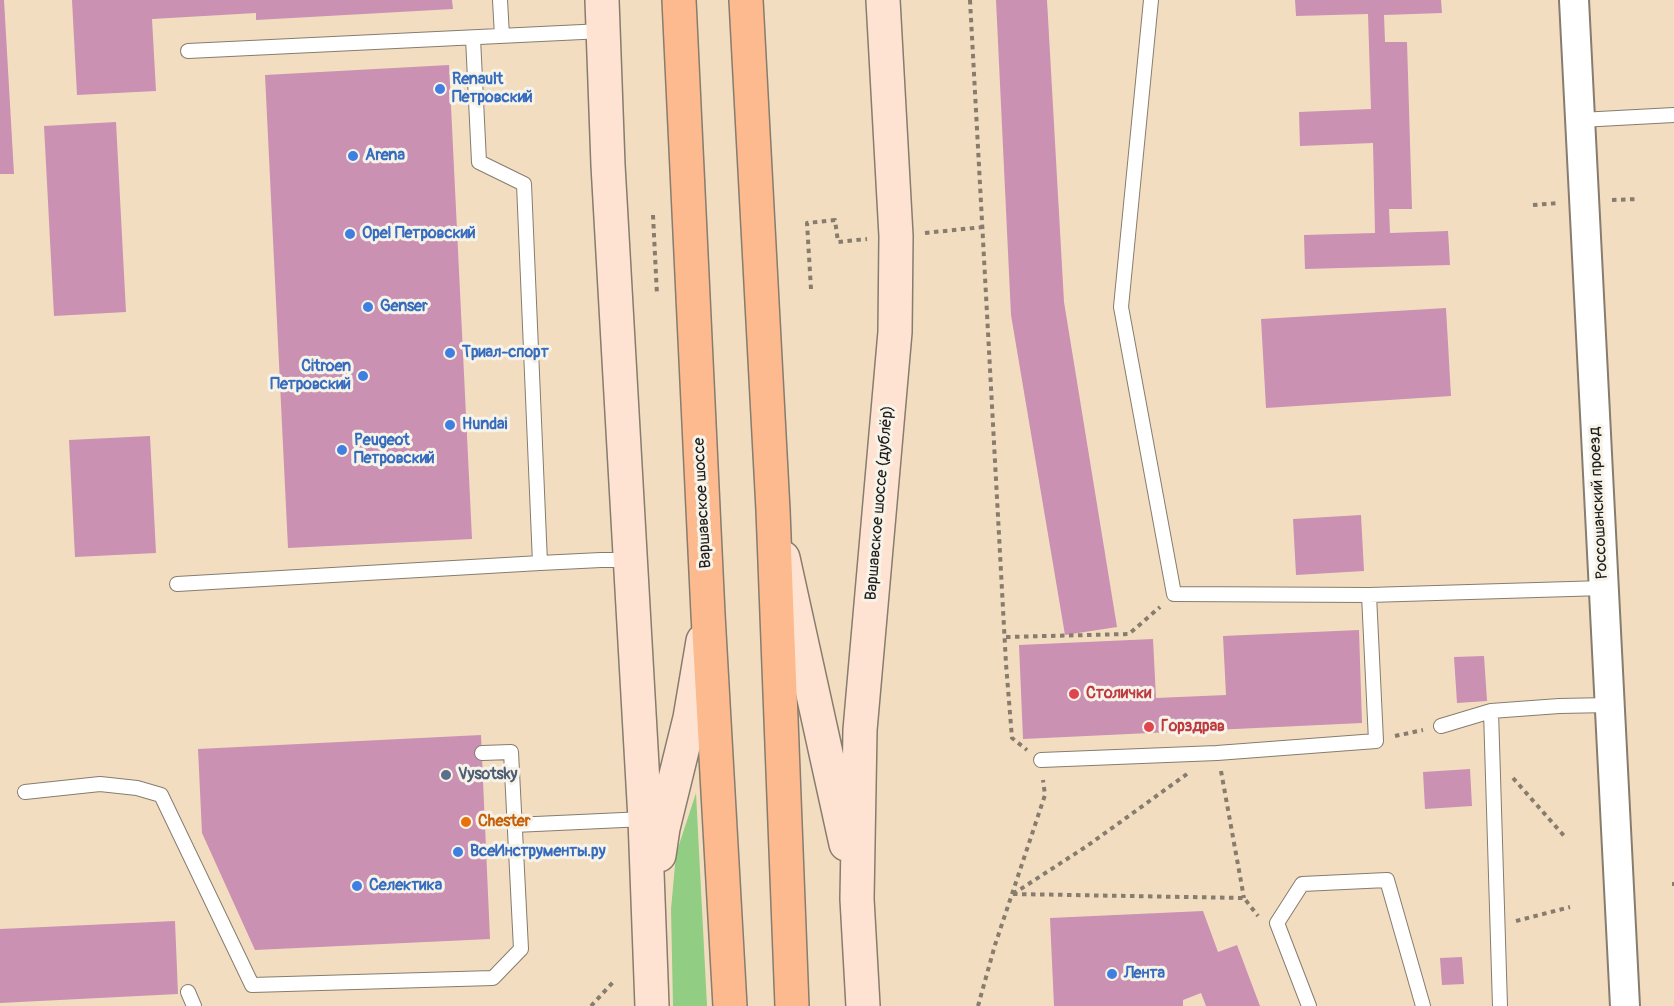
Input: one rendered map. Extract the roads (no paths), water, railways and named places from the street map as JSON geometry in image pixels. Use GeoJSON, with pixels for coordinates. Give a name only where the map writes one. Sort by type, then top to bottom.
{"type":"FeatureCollection","features":[{"type":"Feature","properties":{"kind":"main road","name":"Варшавское шоссе"},"geometry":{"type":"LineString","coordinates":[[679,0],[708,614],[730,1006]]}},
{"type":"Feature","properties":{"kind":"main road"},"geometry":{"type":"LineString","coordinates":[[746,0],[773,510],[792,1006]]}},
{"type":"Feature","properties":{"kind":"main road","name":"Варшавское шоссе (дублёр)"},"geometry":{"type":"LineString","coordinates":[[863,1006],[858,899],[860,730],[895,332],[896,236],[883,0]]}},
{"type":"Feature","properties":{"kind":"main road"},"geometry":{"type":"LineString","coordinates":[[602,16],[608,165],[645,819],[652,1006]]}},
{"type":"Feature","properties":{"kind":"main road"},"geometry":{"type":"LineString","coordinates":[[773,510],[858,899]]}},
{"type":"Feature","properties":{"kind":"main road"},"geometry":{"type":"LineString","coordinates":[[648,925],[663,828],[690,718],[708,614]]}},
{"type":"Feature","properties":{"kind":"street","name":"Россошанский проезд"},"geometry":{"type":"LineString","coordinates":[[1574,0],[1625,1006]]}},
{"type":"Feature","properties":{"kind":"lane"},"geometry":{"type":"LineString","coordinates":[[500,0],[502,36]]}},
{"type":"Feature","properties":{"kind":"lane"},"geometry":{"type":"LineString","coordinates":[[1151,0],[1121,307],[1174,594],[1369,595],[1604,588]]}},
{"type":"Feature","properties":{"kind":"lane"},"geometry":{"type":"LineString","coordinates":[[188,51],[502,36],[602,16]]}},
{"type":"Feature","properties":{"kind":"lane"},"geometry":{"type":"LineString","coordinates":[[473,38],[479,162],[524,184],[540,563]]}},
{"type":"Feature","properties":{"kind":"lane"},"geometry":{"type":"LineString","coordinates":[[1580,120],[1674,115]]}},
{"type":"Feature","properties":{"kind":"lane"},"geometry":{"type":"LineString","coordinates":[[177,584],[630,560]]}},
{"type":"Feature","properties":{"kind":"lane"},"geometry":{"type":"LineString","coordinates":[[1041,760],[1217,753],[1376,741],[1369,595]]}},
{"type":"Feature","properties":{"kind":"lane"},"geometry":{"type":"LineString","coordinates":[[1441,726],[1491,711],[1610,705]]}},
{"type":"Feature","properties":{"kind":"lane"},"geometry":{"type":"LineString","coordinates":[[1491,711],[1500,1006]]}},
{"type":"Feature","properties":{"kind":"lane"},"geometry":{"type":"LineString","coordinates":[[25,792],[100,784],[137,788],[160,795],[252,985],[494,978],[521,949],[511,752],[482,753]]}},
{"type":"Feature","properties":{"kind":"lane"},"geometry":{"type":"LineString","coordinates":[[514,825],[645,819]]}},
{"type":"Feature","properties":{"kind":"lane"},"geometry":{"type":"LineString","coordinates":[[1309,1006],[1277,923],[1302,884],[1387,880],[1423,1006]]}},
{"type":"Feature","properties":{"kind":"lane"},"geometry":{"type":"LineString","coordinates":[[188,993],[194,1006]]}},
{"type":"Feature","properties":{"kind":"place","name":"Renault Петровский"},"geometry":{"type":"Point","coordinates":[440,89]}},
{"type":"Feature","properties":{"kind":"place","name":"Arena"},"geometry":{"type":"Point","coordinates":[353,156]}},
{"type":"Feature","properties":{"kind":"place","name":"Opel Петровский"},"geometry":{"type":"Point","coordinates":[350,234]}},
{"type":"Feature","properties":{"kind":"place","name":"Genser"},"geometry":{"type":"Point","coordinates":[368,307]}},
{"type":"Feature","properties":{"kind":"place","name":"Триал-спорт"},"geometry":{"type":"Point","coordinates":[450,353]}},
{"type":"Feature","properties":{"kind":"place","name":"Citroen Петровский"},"geometry":{"type":"Point","coordinates":[363,376]}},
{"type":"Feature","properties":{"kind":"place","name":"Hundai"},"geometry":{"type":"Point","coordinates":[450,425]}},
{"type":"Feature","properties":{"kind":"place","name":"Peugeot Петровский"},"geometry":{"type":"Point","coordinates":[342,450]}},
{"type":"Feature","properties":{"kind":"place","name":"Столички"},"geometry":{"type":"Point","coordinates":[1074,694]}},
{"type":"Feature","properties":{"kind":"place","name":"Горздрав"},"geometry":{"type":"Point","coordinates":[1149,727]}},
{"type":"Feature","properties":{"kind":"place","name":"Vysotsky"},"geometry":{"type":"Point","coordinates":[446,775]}},
{"type":"Feature","properties":{"kind":"place","name":"Chester"},"geometry":{"type":"Point","coordinates":[466,822]}},
{"type":"Feature","properties":{"kind":"place","name":"ВсеИнструменты.ру"},"geometry":{"type":"Point","coordinates":[458,852]}},
{"type":"Feature","properties":{"kind":"place","name":"Селектика"},"geometry":{"type":"Point","coordinates":[357,886]}},
{"type":"Feature","properties":{"kind":"place","name":"Лента"},"geometry":{"type":"Point","coordinates":[1112,974]}}]}
